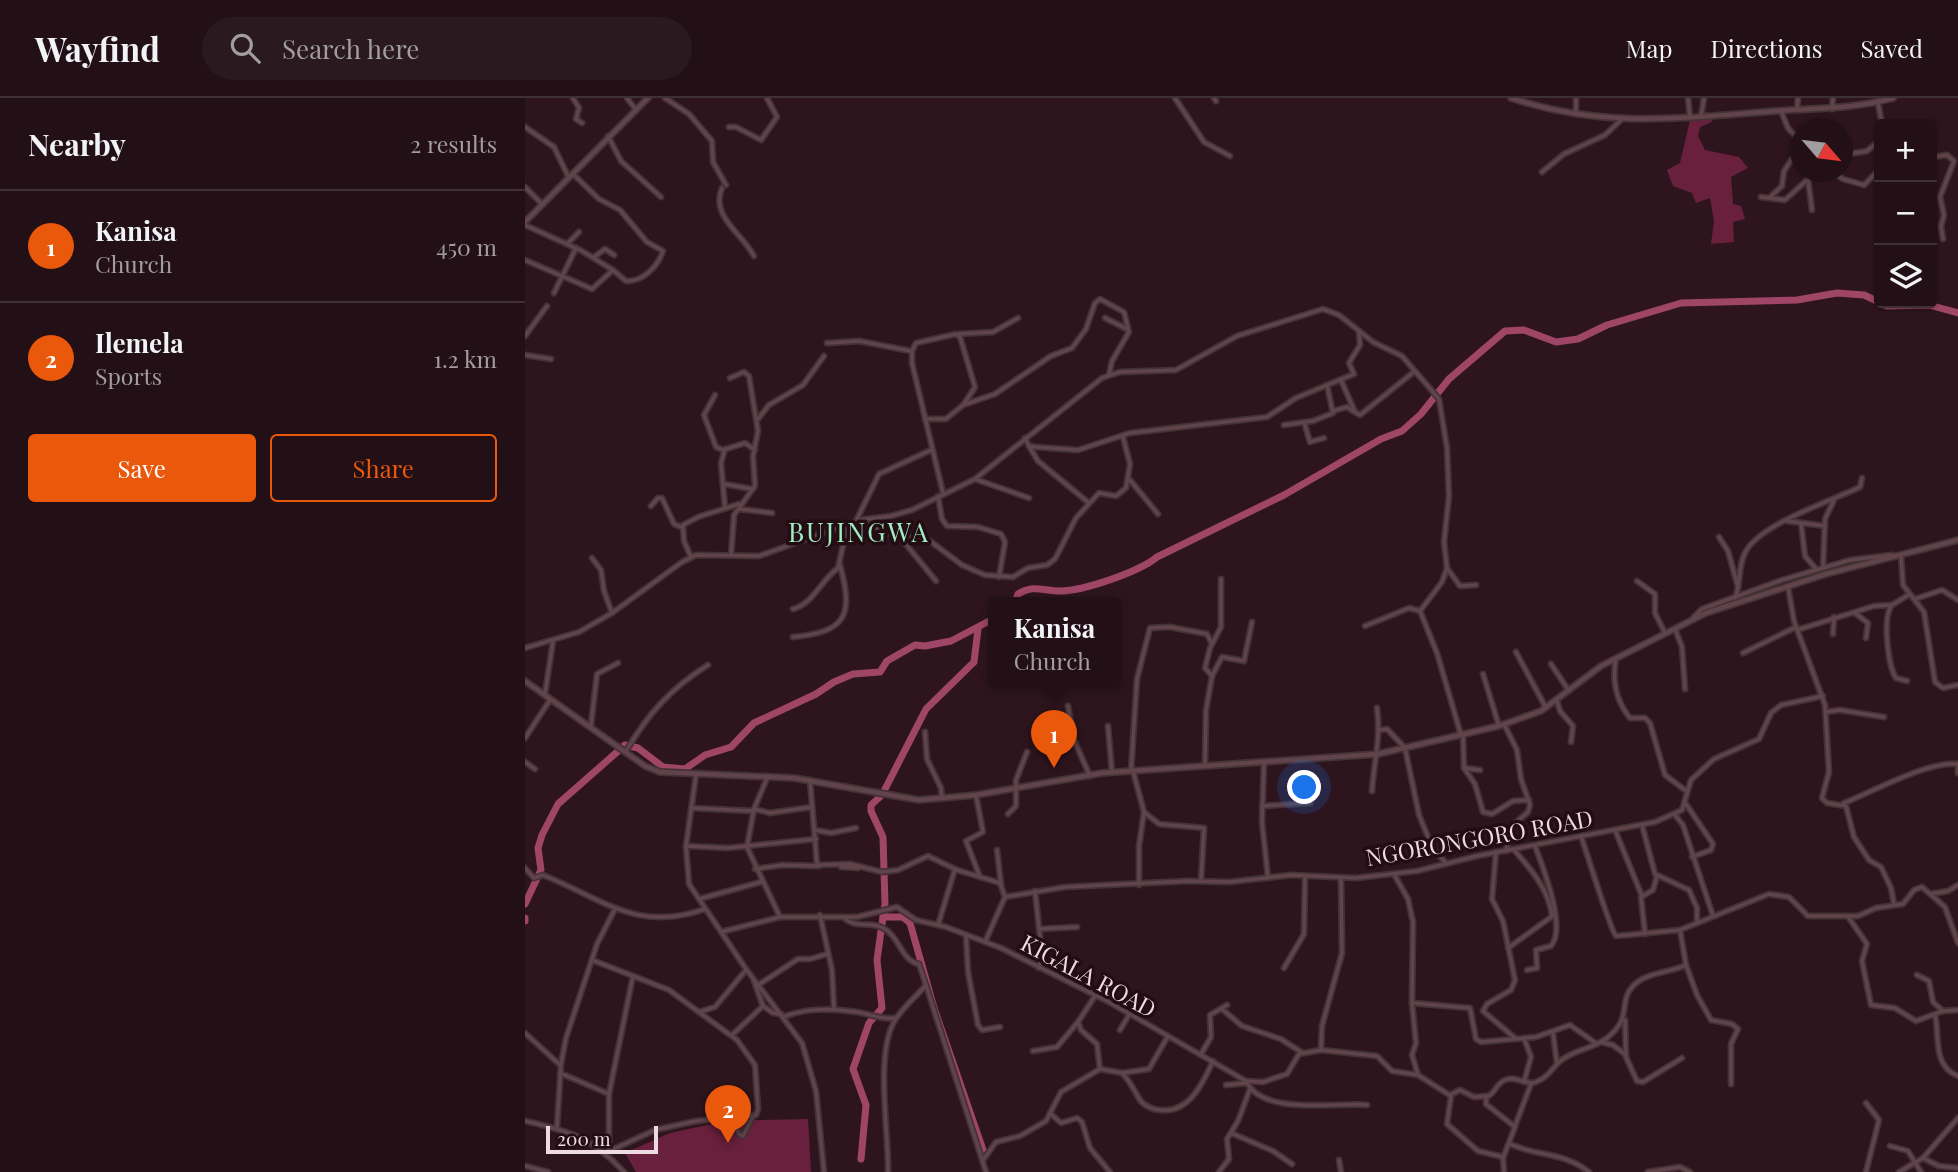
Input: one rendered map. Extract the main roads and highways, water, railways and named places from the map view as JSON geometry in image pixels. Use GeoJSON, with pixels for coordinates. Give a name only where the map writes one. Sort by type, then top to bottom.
{"type":"FeatureCollection","features":[{"type":"Feature","properties":{"kind":"waterway"},"geometry":{"type":"LineString","coordinates":[[1017,597],[1029,589],[1060,591],[1096,584],[1137,569],[1284,495],[1381,439],[1402,431],[1421,414],[1449,379],[1505,331],[1524,330],[1556,342],[1578,339],[1607,325],[1681,303],[1797,300],[1837,293],[1864,295],[1874,300]]}},
{"type":"Feature","properties":{"kind":"waterway"},"geometry":{"type":"LineString","coordinates":[[1937,307],[1958,313]]}},
{"type":"Feature","properties":{"kind":"waterway"},"geometry":{"type":"LineString","coordinates":[[525,904],[541,870],[538,848],[542,835],[558,804],[625,745],[638,748],[663,767],[685,769],[705,755],[731,747],[754,723],[816,694],[834,682],[853,674],[880,672],[887,661],[915,645],[951,641],[988,622]]}},
{"type":"Feature","properties":{"kind":"waterway"},"geometry":{"type":"LineString","coordinates":[[978,629],[974,662],[926,709],[882,795],[871,805],[871,811],[883,837],[883,917],[903,917],[910,923],[934,1008],[984,1153]]}},
{"type":"Feature","properties":{"kind":"waterway"},"geometry":{"type":"LineString","coordinates":[[861,1159],[866,1105],[853,1069],[869,1023],[882,1008],[877,960],[883,917]]}},
{"type":"Feature","properties":{"kind":"place","name":"Kanisa"},"geometry":{"type":"Point","coordinates":[1054,768]}},
{"type":"Feature","properties":{"kind":"place","name":"Ilemela"},"geometry":{"type":"Point","coordinates":[728,1143]}},
{"type":"Feature","properties":{"kind":"district","name":"BUJINGWA"},"geometry":{"type":"Point","coordinates":[859,531]}}]}
